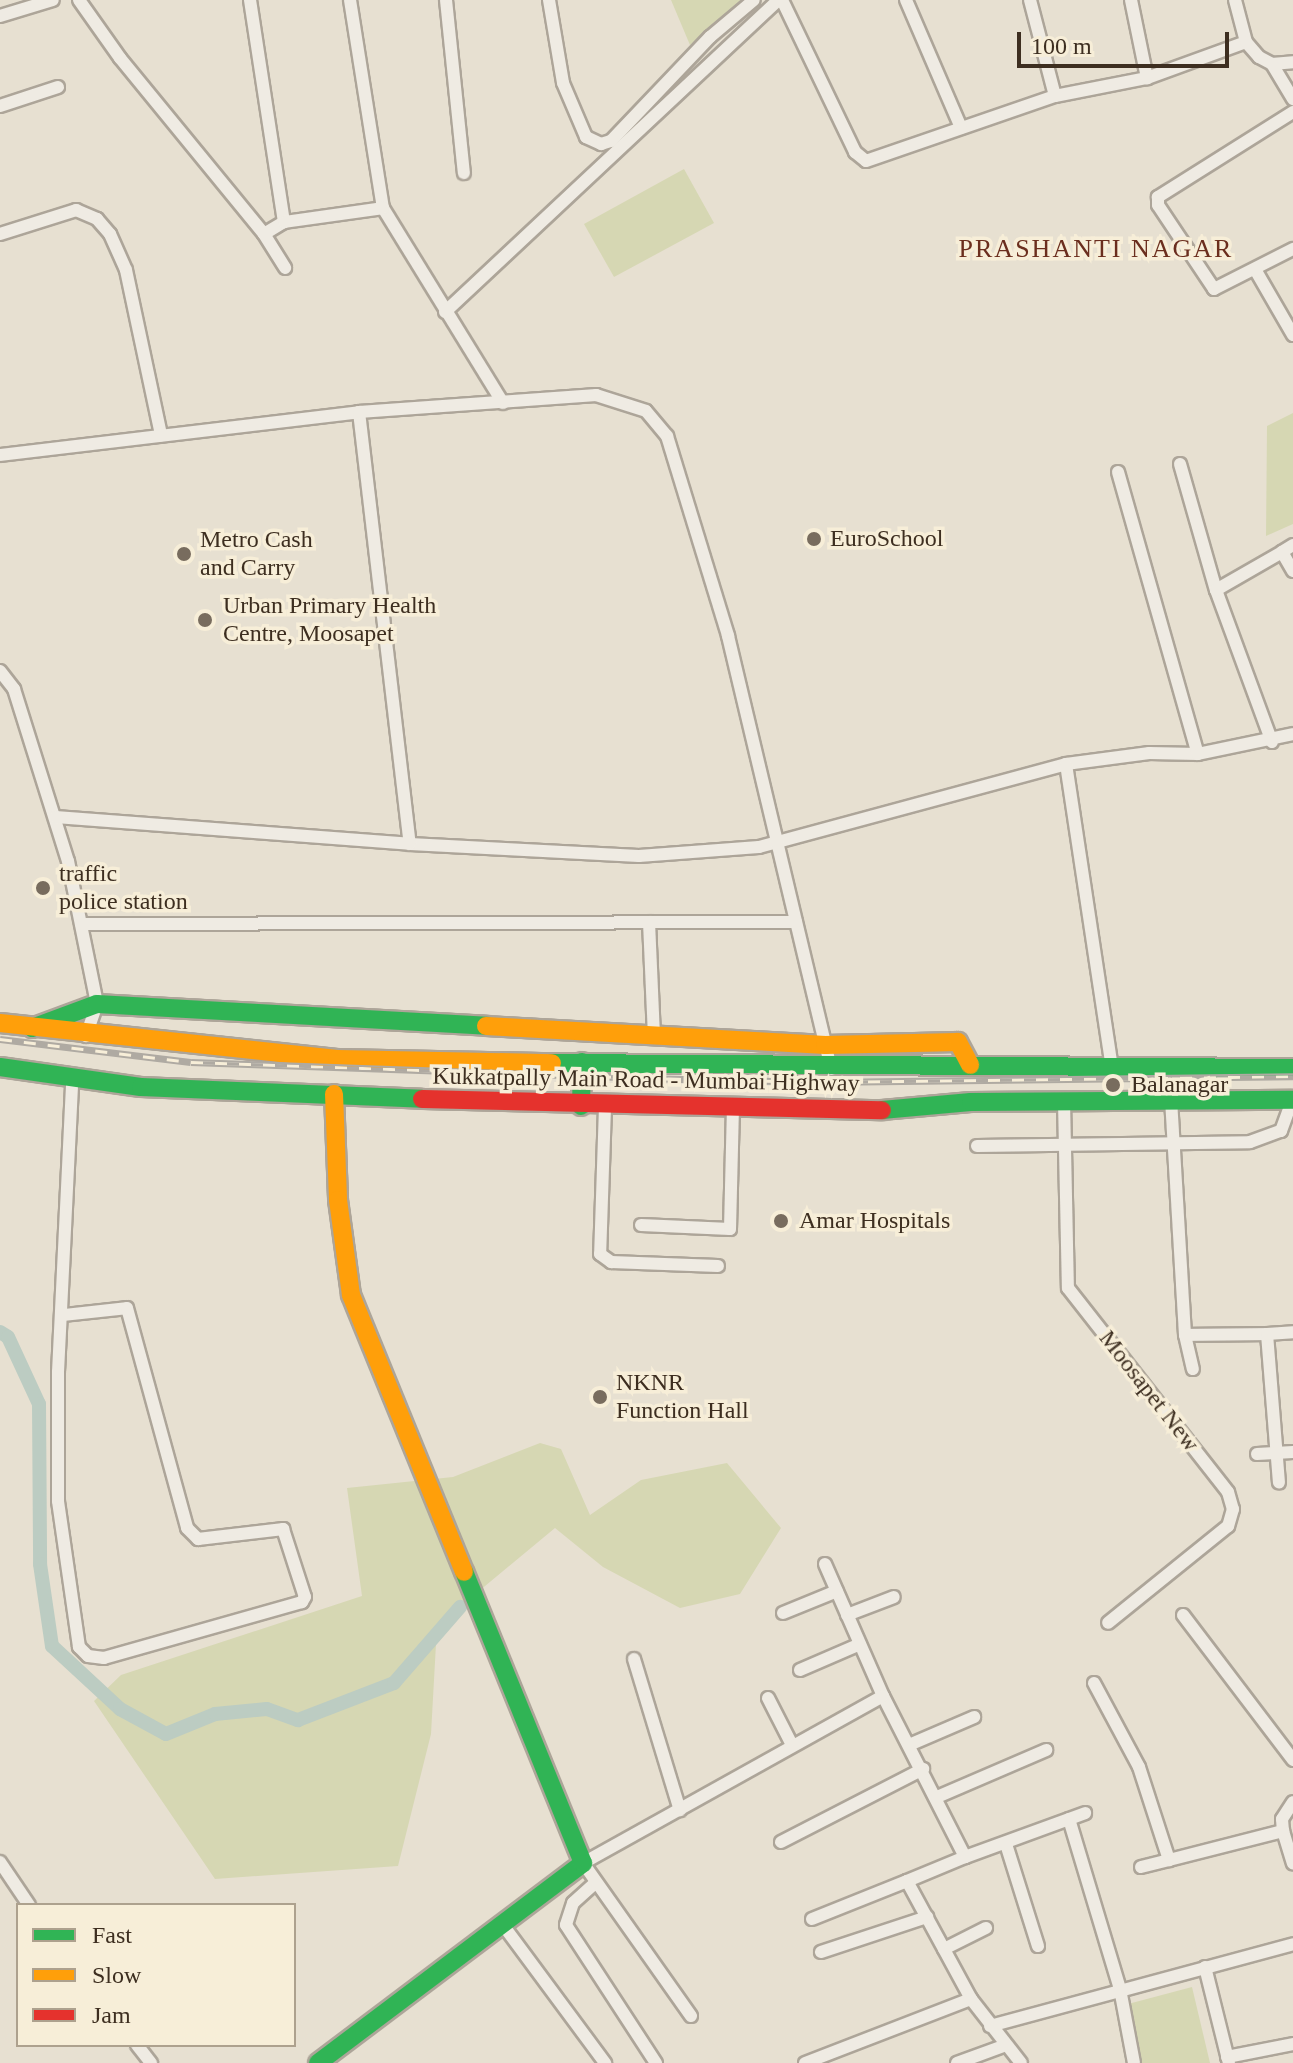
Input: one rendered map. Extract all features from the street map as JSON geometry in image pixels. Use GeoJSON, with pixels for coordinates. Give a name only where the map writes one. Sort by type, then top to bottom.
{"type":"FeatureCollection","features":[{"type":"Feature","properties":{"kind":"main road"},"geometry":{"type":"LineString","coordinates":[[32,1028],[53,1016],[97,1004],[825,1045],[958,1042],[970,1065]]}},
{"type":"Feature","properties":{"kind":"main road","name":"Kukkatpally Main Road - Mumbai Highway"},"geometry":{"type":"LineString","coordinates":[[0,1023],[86,1036],[337,1059],[831,1069],[970,1065],[1293,1068]]}},
{"type":"Feature","properties":{"kind":"main road"},"geometry":{"type":"LineString","coordinates":[[581,1106],[582,1062]]}},
{"type":"Feature","properties":{"kind":"main road","name":"Kukkatpally Main Road - Mumbai Highway"},"geometry":{"type":"LineString","coordinates":[[0,1067],[72,1081],[605,1107],[827,1105],[896,1111],[971,1102],[1293,1100]]}},
{"type":"Feature","properties":{"kind":"main road"},"geometry":{"type":"LineString","coordinates":[[318,2063],[583,1863],[351,1295],[338,1200],[334,1094]]}},
{"type":"Feature","properties":{"kind":"street"},"geometry":{"type":"LineString","coordinates":[[0,16],[53,0]]}},
{"type":"Feature","properties":{"kind":"street"},"geometry":{"type":"LineString","coordinates":[[79,0],[120,58],[264,234],[285,268]]}},
{"type":"Feature","properties":{"kind":"street"},"geometry":{"type":"LineString","coordinates":[[250,0],[284,222]]}},
{"type":"Feature","properties":{"kind":"street"},"geometry":{"type":"LineString","coordinates":[[350,0],[383,208],[503,403]]}},
{"type":"Feature","properties":{"kind":"street"},"geometry":{"type":"LineString","coordinates":[[446,0],[464,173]]}},
{"type":"Feature","properties":{"kind":"street"},"geometry":{"type":"LineString","coordinates":[[549,0],[563,83],[586,137],[601,144],[611,141],[710,37],[754,0]]}},
{"type":"Feature","properties":{"kind":"street"},"geometry":{"type":"LineString","coordinates":[[445,312],[780,0],[855,152],[866,161],[880,161],[961,128],[1055,96],[1147,78],[1246,42]]}},
{"type":"Feature","properties":{"kind":"street"},"geometry":{"type":"LineString","coordinates":[[906,0],[961,128]]}},
{"type":"Feature","properties":{"kind":"street"},"geometry":{"type":"LineString","coordinates":[[1030,0],[1055,96]]}},
{"type":"Feature","properties":{"kind":"street"},"geometry":{"type":"LineString","coordinates":[[1131,0],[1147,78]]}},
{"type":"Feature","properties":{"kind":"street"},"geometry":{"type":"LineString","coordinates":[[1235,0],[1246,42],[1272,64],[1293,99]]}},
{"type":"Feature","properties":{"kind":"street"},"geometry":{"type":"LineString","coordinates":[[1272,64],[1293,62]]}},
{"type":"Feature","properties":{"kind":"street"},"geometry":{"type":"LineString","coordinates":[[0,106],[58,87]]}},
{"type":"Feature","properties":{"kind":"street"},"geometry":{"type":"LineString","coordinates":[[1293,112],[1158,197],[1214,289],[1256,271],[1293,249]]}},
{"type":"Feature","properties":{"kind":"street"},"geometry":{"type":"LineString","coordinates":[[264,234],[284,222],[383,208]]}},
{"type":"Feature","properties":{"kind":"street"},"geometry":{"type":"LineString","coordinates":[[0,234],[76,210],[97,219],[110,234],[126,270],[161,435]]}},
{"type":"Feature","properties":{"kind":"street"},"geometry":{"type":"LineString","coordinates":[[1256,271],[1293,335]]}},
{"type":"Feature","properties":{"kind":"street"},"geometry":{"type":"LineString","coordinates":[[0,455],[359,412],[596,395],[646,411],[660,424],[728,636],[831,1069]]}},
{"type":"Feature","properties":{"kind":"street"},"geometry":{"type":"LineString","coordinates":[[359,412],[410,844]]}},
{"type":"Feature","properties":{"kind":"street"},"geometry":{"type":"LineString","coordinates":[[1180,464],[1216,590],[1272,742]]}},
{"type":"Feature","properties":{"kind":"street"},"geometry":{"type":"LineString","coordinates":[[1118,472],[1198,754]]}},
{"type":"Feature","properties":{"kind":"street"},"geometry":{"type":"LineString","coordinates":[[1216,590],[1287,548],[1293,571]]}},
{"type":"Feature","properties":{"kind":"street"},"geometry":{"type":"LineString","coordinates":[[0,671],[14,689],[55,817],[81,924],[97,1004],[86,1036]]}},
{"type":"Feature","properties":{"kind":"street"},"geometry":{"type":"LineString","coordinates":[[0,695],[14,689]]}},
{"type":"Feature","properties":{"kind":"street"},"geometry":{"type":"LineString","coordinates":[[55,817],[410,844],[639,856],[778,844],[1066,764],[1149,753],[1198,754],[1272,742],[1293,734]]}},
{"type":"Feature","properties":{"kind":"street"},"geometry":{"type":"LineString","coordinates":[[1066,764],[1112,1067]]}},
{"type":"Feature","properties":{"kind":"street"},"geometry":{"type":"LineString","coordinates":[[649,922],[654,1035]]}},
{"type":"Feature","properties":{"kind":"street"},"geometry":{"type":"LineString","coordinates":[[81,924],[796,922]]}},
{"type":"Feature","properties":{"kind":"street"},"geometry":{"type":"LineString","coordinates":[[64,1315],[127,1308],[187,1528],[198,1539],[283,1529],[305,1597],[302,1602],[104,1658],[88,1656],[79,1647],[58,1501],[58,1372],[64,1315],[72,1081]]}},
{"type":"Feature","properties":{"kind":"street"},"geometry":{"type":"LineString","coordinates":[[1171,1099],[1185,1335],[1193,1369]]}},
{"type":"Feature","properties":{"kind":"street"},"geometry":{"type":"LineString","coordinates":[[977,1146],[1250,1142],[1281,1131],[1293,1100]]}},
{"type":"Feature","properties":{"kind":"street","name":"Moosapet New"},"geometry":{"type":"LineString","coordinates":[[1064,1101],[1068,1288],[1228,1492],[1233,1509],[1228,1526],[1108,1623]]}},
{"type":"Feature","properties":{"kind":"street"},"geometry":{"type":"LineString","coordinates":[[605,1107],[600,1254],[611,1262],[718,1266]]}},
{"type":"Feature","properties":{"kind":"street"},"geometry":{"type":"LineString","coordinates":[[641,1225],[730,1229],[733,1107]]}},
{"type":"Feature","properties":{"kind":"street"},"geometry":{"type":"LineString","coordinates":[[1185,1335],[1293,1332]]}},
{"type":"Feature","properties":{"kind":"street"},"geometry":{"type":"LineString","coordinates":[[1267,1334],[1279,1483]]}},
{"type":"Feature","properties":{"kind":"street"},"geometry":{"type":"LineString","coordinates":[[1257,1454],[1293,1452]]}},
{"type":"Feature","properties":{"kind":"street"},"geometry":{"type":"LineString","coordinates":[[825,1564],[883,1696],[923,1769],[965,1857]]}},
{"type":"Feature","properties":{"kind":"street"},"geometry":{"type":"LineString","coordinates":[[783,1613],[837,1591]]}},
{"type":"Feature","properties":{"kind":"street"},"geometry":{"type":"LineString","coordinates":[[847,1615],[894,1597]]}},
{"type":"Feature","properties":{"kind":"street"},"geometry":{"type":"LineString","coordinates":[[1183,1615],[1293,1760]]}},
{"type":"Feature","properties":{"kind":"street"},"geometry":{"type":"LineString","coordinates":[[800,1670],[860,1644]]}},
{"type":"Feature","properties":{"kind":"street"},"geometry":{"type":"LineString","coordinates":[[634,1659],[680,1810]]}},
{"type":"Feature","properties":{"kind":"street"},"geometry":{"type":"LineString","coordinates":[[1094,1683],[1139,1767],[1169,1860]]}},
{"type":"Feature","properties":{"kind":"street"},"geometry":{"type":"LineString","coordinates":[[691,2016],[594,1884],[583,1863],[883,1696]]}},
{"type":"Feature","properties":{"kind":"street"},"geometry":{"type":"LineString","coordinates":[[768,1698],[792,1745]]}},
{"type":"Feature","properties":{"kind":"street"},"geometry":{"type":"LineString","coordinates":[[909,1745],[974,1717]]}},
{"type":"Feature","properties":{"kind":"street"},"geometry":{"type":"LineString","coordinates":[[937,1797],[1046,1750]]}},
{"type":"Feature","properties":{"kind":"street"},"geometry":{"type":"LineString","coordinates":[[781,1842],[923,1769]]}},
{"type":"Feature","properties":{"kind":"street"},"geometry":{"type":"LineString","coordinates":[[1293,1802],[1282,1819],[1293,1863]]}},
{"type":"Feature","properties":{"kind":"street"},"geometry":{"type":"LineString","coordinates":[[812,1919],[965,1857],[1085,1813]]}},
{"type":"Feature","properties":{"kind":"street"},"geometry":{"type":"LineString","coordinates":[[1069,1819],[1120,1989],[1134,2063]]}},
{"type":"Feature","properties":{"kind":"street"},"geometry":{"type":"LineString","coordinates":[[1141,1867],[1283,1831]]}},
{"type":"Feature","properties":{"kind":"street"},"geometry":{"type":"LineString","coordinates":[[1006,1844],[1038,1946]]}},
{"type":"Feature","properties":{"kind":"street"},"geometry":{"type":"LineString","coordinates":[[0,1862],[28,1903]]}},
{"type":"Feature","properties":{"kind":"street"},"geometry":{"type":"LineString","coordinates":[[907,1881],[971,1999],[1021,2063]]}},
{"type":"Feature","properties":{"kind":"street"},"geometry":{"type":"LineString","coordinates":[[594,1884],[573,1903],[566,1925],[656,2063]]}},
{"type":"Feature","properties":{"kind":"street"},"geometry":{"type":"LineString","coordinates":[[821,1952],[927,1917]]}},
{"type":"Feature","properties":{"kind":"street"},"geometry":{"type":"LineString","coordinates":[[503,1925],[605,2063]]}},
{"type":"Feature","properties":{"kind":"street"},"geometry":{"type":"LineString","coordinates":[[944,1949],[986,1928]]}},
{"type":"Feature","properties":{"kind":"street"},"geometry":{"type":"LineString","coordinates":[[990,2026],[1293,1944]]}},
{"type":"Feature","properties":{"kind":"street"},"geometry":{"type":"LineString","coordinates":[[1205,1967],[1228,2060],[1293,2044]]}},
{"type":"Feature","properties":{"kind":"street"},"geometry":{"type":"LineString","coordinates":[[805,2063],[971,1999]]}},
{"type":"Feature","properties":{"kind":"street"},"geometry":{"type":"LineString","coordinates":[[957,2063],[1006,2045]]}},
{"type":"Feature","properties":{"kind":"street"},"geometry":{"type":"LineString","coordinates":[[139,2047],[151,2063]]}},
{"type":"Feature","properties":{"kind":"green space"},"geometry":{"type":"Polygon","coordinates":[[[671,0],[749,0],[690,45],[671,0]]]}},
{"type":"Feature","properties":{"kind":"green space"},"geometry":{"type":"Polygon","coordinates":[[[684,169],[714,223],[614,277],[584,224],[684,169]]]}},
{"type":"Feature","properties":{"kind":"green space"},"geometry":{"type":"Polygon","coordinates":[[[1293,413],[1293,524],[1266,536],[1267,426],[1293,413]]]}},
{"type":"Feature","properties":{"kind":"green space"},"geometry":{"type":"Polygon","coordinates":[[[540,1443],[561,1449],[590,1515],[641,1480],[727,1463],[781,1528],[740,1594],[680,1608],[603,1567],[555,1528],[437,1626],[431,1734],[398,1866],[215,1879],[94,1701],[121,1675],[362,1596],[347,1488],[453,1477],[540,1443]]]}},
{"type":"Feature","properties":{"kind":"green space"},"geometry":{"type":"Polygon","coordinates":[[[1192,1987],[1210,2063],[1142,2063],[1128,2004],[1192,1987]]]}},
{"type":"Feature","properties":{"kind":"waterway"},"geometry":{"type":"LineString","coordinates":[[0,1332],[8,1337],[39,1404],[40,1564],[52,1646],[120,1709],[166,1734],[215,1714],[267,1709],[298,1720],[394,1683],[460,1607]]}},
{"type":"Feature","properties":{"kind":"railway"},"geometry":{"type":"LineString","coordinates":[[0,1039],[191,1062],[641,1078],[820,1082],[1293,1076]]}},
{"type":"Feature","properties":{"kind":"traffic: fast"},"geometry":{"type":"LineString","coordinates":[[32,1028],[97,1004],[486,1026]]}},
{"type":"Feature","properties":{"kind":"traffic: fast"},"geometry":{"type":"LineString","coordinates":[[581,1106],[582,1062]]}},
{"type":"Feature","properties":{"kind":"traffic: fast"},"geometry":{"type":"LineString","coordinates":[[552,1063],[1293,1068]]}},
{"type":"Feature","properties":{"kind":"traffic: fast"},"geometry":{"type":"LineString","coordinates":[[0,1067],[141,1087],[422,1099]]}},
{"type":"Feature","properties":{"kind":"traffic: fast"},"geometry":{"type":"LineString","coordinates":[[882,1110],[971,1102],[1293,1100]]}},
{"type":"Feature","properties":{"kind":"traffic: fast"},"geometry":{"type":"LineString","coordinates":[[318,2063],[583,1863],[464,1572]]}},
{"type":"Feature","properties":{"kind":"traffic: slow"},"geometry":{"type":"LineString","coordinates":[[0,1023],[337,1059],[552,1063]]}},
{"type":"Feature","properties":{"kind":"traffic: slow"},"geometry":{"type":"LineString","coordinates":[[486,1026],[825,1045],[958,1042],[970,1065]]}},
{"type":"Feature","properties":{"kind":"traffic: slow"},"geometry":{"type":"LineString","coordinates":[[334,1094],[338,1200],[351,1295],[464,1572]]}},
{"type":"Feature","properties":{"kind":"traffic: jam"},"geometry":{"type":"LineString","coordinates":[[422,1099],[882,1110]]}},
{"type":"Feature","properties":{"kind":"place","name":"EuroSchool"},"geometry":{"type":"Point","coordinates":[814,539]}},
{"type":"Feature","properties":{"kind":"place","name":"Metro Cash and Carry"},"geometry":{"type":"Point","coordinates":[184,554]}},
{"type":"Feature","properties":{"kind":"place","name":"Urban Primary Health Centre, Moosapet"},"geometry":{"type":"Point","coordinates":[205,620]}},
{"type":"Feature","properties":{"kind":"place","name":"traffic police station"},"geometry":{"type":"Point","coordinates":[43,888]}},
{"type":"Feature","properties":{"kind":"place","name":"Balanagar"},"geometry":{"type":"Point","coordinates":[1113,1085]}},
{"type":"Feature","properties":{"kind":"place","name":"Amar Hospitals"},"geometry":{"type":"Point","coordinates":[781,1221]}},
{"type":"Feature","properties":{"kind":"place","name":"NKNR Function Hall"},"geometry":{"type":"Point","coordinates":[600,1397]}},
{"type":"Feature","properties":{"kind":"district","name":"PRASHANTI NAGAR"},"geometry":{"type":"Point","coordinates":[1096,249]}}]}
